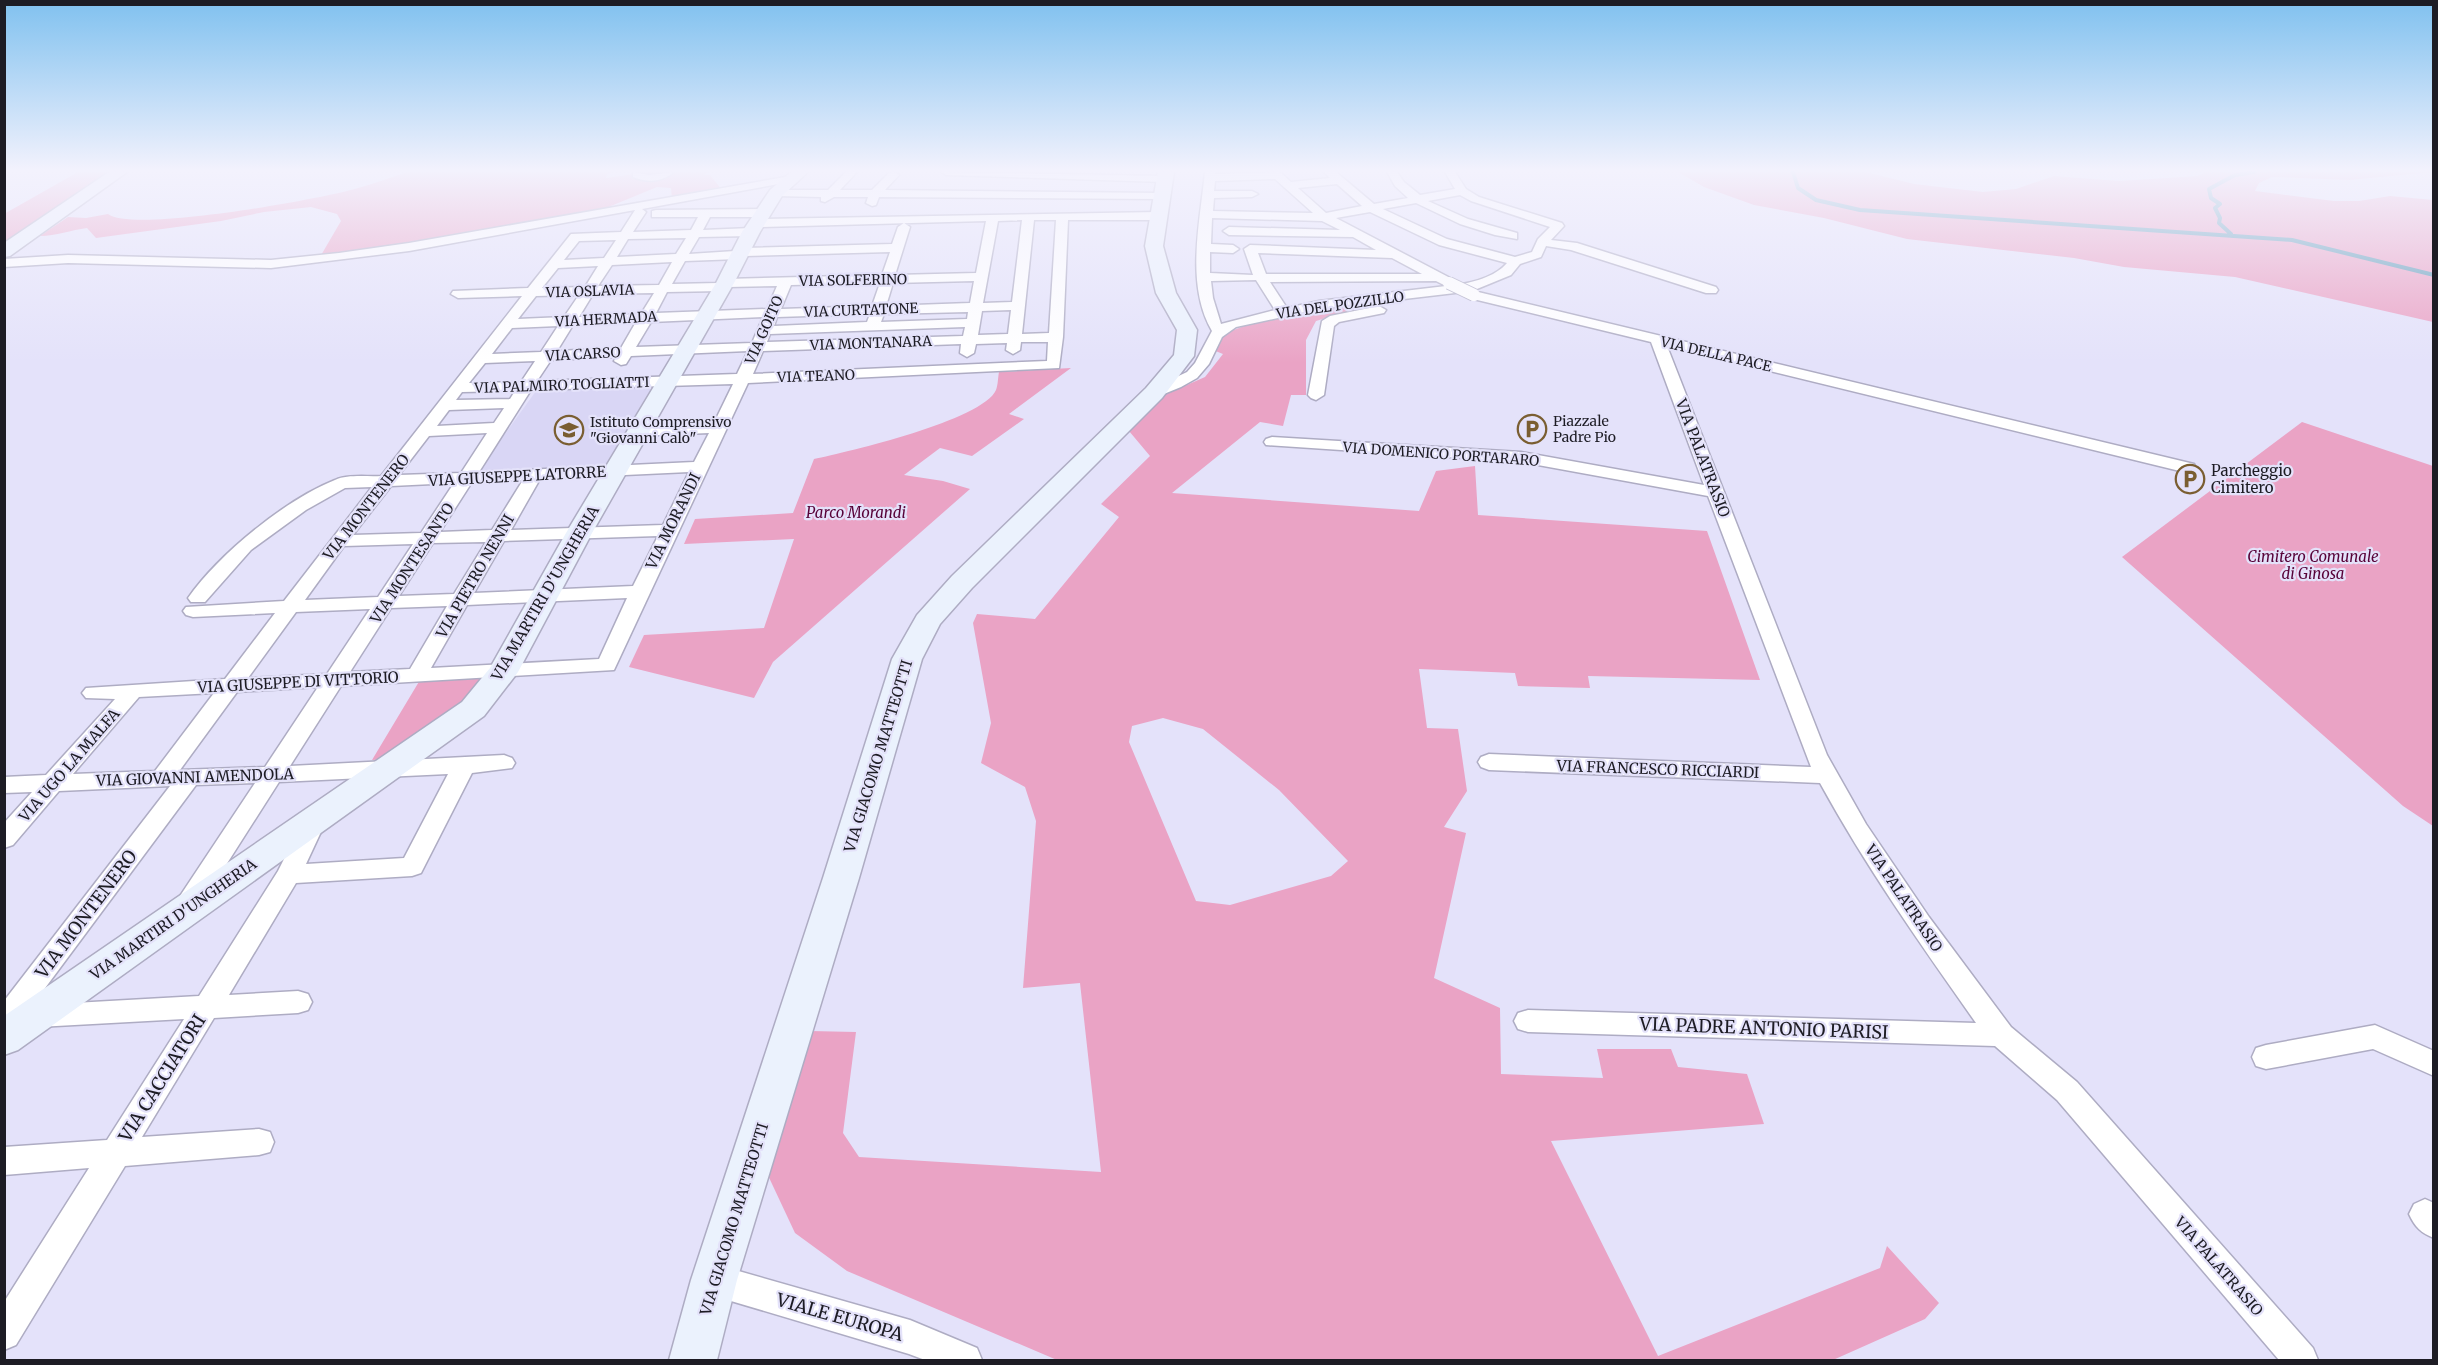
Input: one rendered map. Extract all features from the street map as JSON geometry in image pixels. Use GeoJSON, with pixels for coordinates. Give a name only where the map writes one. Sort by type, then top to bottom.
{"type":"FeatureCollection","features":[{"type":"Feature","properties":{"kind":"street"},"geometry":{"type":"LineString","coordinates":[[4,252],[27,236]]}},
{"type":"Feature","properties":{"kind":"street"},"geometry":{"type":"LineString","coordinates":[[624,236],[634,236]]}},
{"type":"Feature","properties":{"kind":"street","name":"VIA MONTENERO"},"geometry":{"type":"LineString","coordinates":[[161,779],[456,388],[534,292],[575,237],[624,236]]}},
{"type":"Feature","properties":{"kind":"street","name":"VIA MONTESANTO"},"geometry":{"type":"LineString","coordinates":[[182,913],[624,236]]}},
{"type":"Feature","properties":{"kind":"street"},"geometry":{"type":"LineString","coordinates":[[4,263],[68,259],[271,264],[410,248],[688,236]]}},
{"type":"Feature","properties":{"kind":"street"},"geometry":{"type":"LineString","coordinates":[[606,384],[628,352],[692,236]]}},
{"type":"Feature","properties":{"kind":"street"},"geometry":{"type":"LineString","coordinates":[[555,264],[680,258],[758,236]]}},
{"type":"Feature","properties":{"kind":"street","name":"VIA MARTIRI D'UNGHERIA"},"geometry":{"type":"LineString","coordinates":[[4,1038],[473,709],[503,672],[579,533],[704,315],[723,285],[768,236]]}},
{"type":"Feature","properties":{"kind":"street","name":"VIA SOLFERINO"},"geometry":{"type":"LineString","coordinates":[[772,236],[786,281],[812,266],[888,279],[981,277]]}},
{"type":"Feature","properties":{"kind":"street"},"geometry":{"type":"LineString","coordinates":[[775,236],[812,266]]}},
{"type":"Feature","properties":{"kind":"street"},"geometry":{"type":"LineString","coordinates":[[812,266],[828,236]]}},
{"type":"Feature","properties":{"kind":"street"},"geometry":{"type":"LineString","coordinates":[[812,266],[859,236]]}},
{"type":"Feature","properties":{"kind":"street"},"geometry":{"type":"LineString","coordinates":[[856,380],[901,236]]}},
{"type":"Feature","properties":{"kind":"street"},"geometry":{"type":"LineString","coordinates":[[966,355],[981,277],[992,247],[992,236]]}},
{"type":"Feature","properties":{"kind":"street"},"geometry":{"type":"LineString","coordinates":[[1011,367],[1018,306],[1021,236]]}},
{"type":"Feature","properties":{"kind":"street"},"geometry":{"type":"LineString","coordinates":[[751,361],[865,351],[966,355],[1011,367],[1054,365],[1061,236]]}},
{"type":"Feature","properties":{"kind":"street","name":"VIA GIACOMO MATTEOTTI"},"geometry":{"type":"LineString","coordinates":[[693,1360],[714,1280],[841,878],[907,659],[927,621],[962,582],[1154,393],[1184,356],[1186,330],[1166,293],[1157,266],[1154,246],[1155,236]]}},
{"type":"Feature","properties":{"kind":"street"},"geometry":{"type":"LineString","coordinates":[[1154,393],[1195,373],[1218,330],[1212,322],[1203,277],[1206,236]]}},
{"type":"Feature","properties":{"kind":"street"},"geometry":{"type":"LineString","coordinates":[[1283,236],[1305,278]]}},
{"type":"Feature","properties":{"kind":"street"},"geometry":{"type":"LineString","coordinates":[[1328,236],[1363,300]]}},
{"type":"Feature","properties":{"kind":"street","name":"VIA DELLA PACE"},"geometry":{"type":"LineString","coordinates":[[1359,236],[1436,278],[1474,295],[2188,468]]}},
{"type":"Feature","properties":{"kind":"street"},"geometry":{"type":"LineString","coordinates":[[1430,236],[1443,242],[1515,261]]}},
{"type":"Feature","properties":{"kind":"street"},"geometry":{"type":"LineString","coordinates":[[1542,242],[1548,236]]}},
{"type":"Feature","properties":{"kind":"street"},"geometry":{"type":"LineString","coordinates":[[1542,242],[1573,246],[1712,290]]}},
{"type":"Feature","properties":{"kind":"street","name":"VIA DEL POZZILLO"},"geometry":{"type":"LineString","coordinates":[[1218,330],[1231,324],[1283,312],[1305,278],[1363,300],[1472,287],[1506,272],[1515,261],[1537,254],[1542,242]]}},
{"type":"Feature","properties":{"kind":"street"},"geometry":{"type":"LineString","coordinates":[[1205,248],[1233,249]]}},
{"type":"Feature","properties":{"kind":"street"},"geometry":{"type":"LineString","coordinates":[[1283,312],[1256,278],[1250,249],[1305,278]]}},
{"type":"Feature","properties":{"kind":"street"},"geometry":{"type":"LineString","coordinates":[[1305,278],[1316,252]]}},
{"type":"Feature","properties":{"kind":"street"},"geometry":{"type":"LineString","coordinates":[[1316,252],[1394,254]]}},
{"type":"Feature","properties":{"kind":"street"},"geometry":{"type":"LineString","coordinates":[[1316,252],[1322,265]]}},
{"type":"Feature","properties":{"kind":"street"},"geometry":{"type":"LineString","coordinates":[[1365,253],[1374,268]]}},
{"type":"Feature","properties":{"kind":"street"},"geometry":{"type":"LineString","coordinates":[[1203,277],[1436,278]]}},
{"type":"Feature","properties":{"kind":"street","name":"VIA GOITO"},"geometry":{"type":"LineString","coordinates":[[739,385],[766,330],[786,281]]}},
{"type":"Feature","properties":{"kind":"street","name":"VIA OSLAVIA"},"geometry":{"type":"LineString","coordinates":[[458,294],[723,285]]}},
{"type":"Feature","properties":{"kind":"street"},"geometry":{"type":"LineString","coordinates":[[1316,395],[1327,324],[1335,319],[1386,308],[1388,298]]}},
{"type":"Feature","properties":{"kind":"street","name":"VIA CURTATONE"},"geometry":{"type":"LineString","coordinates":[[704,315],[1018,306]]}},
{"type":"Feature","properties":{"kind":"street","name":"VIA HERMADA"},"geometry":{"type":"LineString","coordinates":[[508,324],[704,315]]}},
{"type":"Feature","properties":{"kind":"street"},"geometry":{"type":"LineString","coordinates":[[766,330],[972,323]]}},
{"type":"Feature","properties":{"kind":"street"},"geometry":{"type":"LineString","coordinates":[[966,355],[1014,339],[1056,337]]}},
{"type":"Feature","properties":{"kind":"street","name":"VIA PALATRASIO"},"geometry":{"type":"LineString","coordinates":[[1658,341],[1816,755],[1857,829],[1920,924],[2001,1035],[2067,1092],[2301,1360]]}},
{"type":"Feature","properties":{"kind":"street","name":"VIA MONTANARA"},"geometry":{"type":"LineString","coordinates":[[686,349],[758,347],[865,351]]}},
{"type":"Feature","properties":{"kind":"street","name":"VIA CARSO"},"geometry":{"type":"LineString","coordinates":[[480,359],[686,349]]}},
{"type":"Feature","properties":{"kind":"street","name":"VIA TEANO"},"geometry":{"type":"LineString","coordinates":[[667,382],[739,385],[856,380],[962,382],[966,355]]}},
{"type":"Feature","properties":{"kind":"street","name":"VIA PALMIRO TOGLIATTI"},"geometry":{"type":"LineString","coordinates":[[456,388],[667,382]]}},
{"type":"Feature","properties":{"kind":"street","name":"VIA MORANDI"},"geometry":{"type":"LineString","coordinates":[[607,665],[639,592],[739,385]]}},
{"type":"Feature","properties":{"kind":"street"},"geometry":{"type":"LineString","coordinates":[[444,405],[516,403]]}},
{"type":"Feature","properties":{"kind":"street"},"geometry":{"type":"LineString","coordinates":[[424,431],[500,428]]}},
{"type":"Feature","properties":{"kind":"street"},"geometry":{"type":"LineString","coordinates":[[638,431],[718,428]]}},
{"type":"Feature","properties":{"kind":"street","name":"VIA DOMENICO PORTARARO"},"geometry":{"type":"LineString","coordinates":[[1272,442],[1521,457],[1716,492]]}},
{"type":"Feature","properties":{"kind":"street","name":"VIA GIUSEPPE LATORRE"},"geometry":{"type":"LineString","coordinates":[[291,607],[195,605],[246,546],[300,506],[341,483],[699,467]]}},
{"type":"Feature","properties":{"kind":"street","name":"VIA PIETRO NENNI"},"geometry":{"type":"LineString","coordinates":[[416,676],[534,475]]}},
{"type":"Feature","properties":{"kind":"street"},"geometry":{"type":"LineString","coordinates":[[339,542],[669,530]]}},
{"type":"Feature","properties":{"kind":"street"},"geometry":{"type":"LineString","coordinates":[[291,607],[639,592]]}},
{"type":"Feature","properties":{"kind":"street","name":"VIA GIUSEPPE DI VITTORIO"},"geometry":{"type":"LineString","coordinates":[[93,693],[607,665]]}},
{"type":"Feature","properties":{"kind":"street","name":"VIA UGO LA MALFA"},"geometry":{"type":"LineString","coordinates":[[4,839],[133,691]]}},
{"type":"Feature","properties":{"kind":"street","name":"VIA FRANCESCO RICCIARDI"},"geometry":{"type":"LineString","coordinates":[[1489,762],[1827,775]]}},
{"type":"Feature","properties":{"kind":"street","name":"VIA GIOVANNI AMENDOLA"},"geometry":{"type":"LineString","coordinates":[[4,785],[504,763]]}},
{"type":"Feature","properties":{"kind":"street"},"geometry":{"type":"LineString","coordinates":[[289,874],[412,867],[464,765]]}},
{"type":"Feature","properties":{"kind":"street","name":"VIA MONTENERO"},"geometry":{"type":"LineString","coordinates":[[4,1022],[190,777]]}},
{"type":"Feature","properties":{"kind":"street","name":"VIA CACCIATORI"},"geometry":{"type":"LineString","coordinates":[[4,1333],[289,874],[314,820]]}},
{"type":"Feature","properties":{"kind":"street"},"geometry":{"type":"LineString","coordinates":[[35,1017],[298,1002]]}},
{"type":"Feature","properties":{"kind":"street","name":"VIA PADRE ANTONIO PARISI"},"geometry":{"type":"LineString","coordinates":[[1528,1021],[2001,1035]]}},
{"type":"Feature","properties":{"kind":"street"},"geometry":{"type":"LineString","coordinates":[[2266,1057],[2375,1038],[2433,1064]]}},
{"type":"Feature","properties":{"kind":"street"},"geometry":{"type":"LineString","coordinates":[[4,1161],[259,1142]]}},
{"type":"Feature","properties":{"kind":"street","name":"VIALE EUROPA"},"geometry":{"type":"LineString","coordinates":[[714,1280],[910,1337],[965,1360]]}},
{"type":"Feature","properties":{"kind":"shaded area","name":"Istituto Comprensivo \"Giovanni Calò\""},"geometry":{"type":"Polygon","coordinates":[[[654,388],[607,470],[476,474],[536,391],[654,388]]]}},
{"type":"Feature","properties":{"kind":"green space"},"geometry":{"type":"Polygon","coordinates":[[[5,236],[22,236],[5,247],[5,236]]]}},
{"type":"Feature","properties":{"kind":"green space"},"geometry":{"type":"Polygon","coordinates":[[[332,236],[451,236],[405,246],[320,257],[332,236]]]}},
{"type":"Feature","properties":{"kind":"green space"},"geometry":{"type":"Polygon","coordinates":[[[1894,236],[2433,236],[2433,322],[2235,277],[2124,267],[2074,258],[1894,236]]]}},
{"type":"Feature","properties":{"kind":"green space"},"geometry":{"type":"Polygon","coordinates":[[[1363,301],[1380,302],[1316,321],[1306,340],[1306,395],[1291,395],[1283,426],[1260,422],[1172,493],[1419,511],[1436,471],[1475,466],[1478,515],[1707,531],[1760,680],[1588,676],[1590,688],[1518,686],[1515,673],[1419,669],[1427,728],[1458,729],[1467,791],[1444,827],[1466,833],[1434,978],[1500,1008],[1501,1074],[1603,1078],[1597,1049],[1671,1049],[1678,1067],[1747,1074],[1764,1124],[1551,1141],[1658,1356],[1880,1268],[1887,1246],[1939,1303],[1925,1319],[1833,1360],[1057,1360],[847,1271],[795,1233],[765,1169],[810,1031],[856,1032],[843,1133],[859,1157],[1101,1172],[1080,983],[1023,988],[1036,821],[1025,787],[981,763],[991,723],[973,623],[977,614],[1035,619],[1119,517],[1101,504],[1150,456],[1129,431],[1162,396],[1205,377],[1223,354],[1213,350],[1223,334],[1247,325],[1363,301]],[[1163,718],[1132,726],[1129,742],[1196,901],[1230,905],[1331,876],[1348,861],[1279,790],[1203,729],[1163,718]]]}},
{"type":"Feature","properties":{"kind":"green space","name":"Parco Morandi"},"geometry":{"type":"Polygon","coordinates":[[[1071,368],[1009,414],[1024,419],[972,456],[940,448],[904,475],[943,481],[970,489],[773,662],[754,698],[629,667],[644,635],[764,628],[794,539],[684,544],[695,519],[793,513],[814,459],[913,433],[967,412],[986,401],[996,390],[999,372],[1071,368]]]}},
{"type":"Feature","properties":{"kind":"green space","name":"Cimitero Comunale di Ginosa"},"geometry":{"type":"Polygon","coordinates":[[[2302,422],[2433,466],[2433,826],[2403,806],[2122,557],[2302,422]]]}},
{"type":"Feature","properties":{"kind":"green space"},"geometry":{"type":"Polygon","coordinates":[[[491,677],[467,707],[394,759],[372,760],[420,680],[491,677]]]}},
{"type":"Feature","properties":{"kind":"waterway"},"geometry":{"type":"LineString","coordinates":[[2230,236],[2292,240],[2434,275]]}},
{"type":"Feature","properties":{"kind":"place","name":"Piazzale Padre Pio"},"geometry":{"type":"Point","coordinates":[1532,429]}},
{"type":"Feature","properties":{"kind":"place","name":"Istituto Comprensivo \"Giovanni Calò\""},"geometry":{"type":"Point","coordinates":[569,430]}},
{"type":"Feature","properties":{"kind":"place","name":"Parcheggio Cimitero"},"geometry":{"type":"Point","coordinates":[2190,479]}}]}
